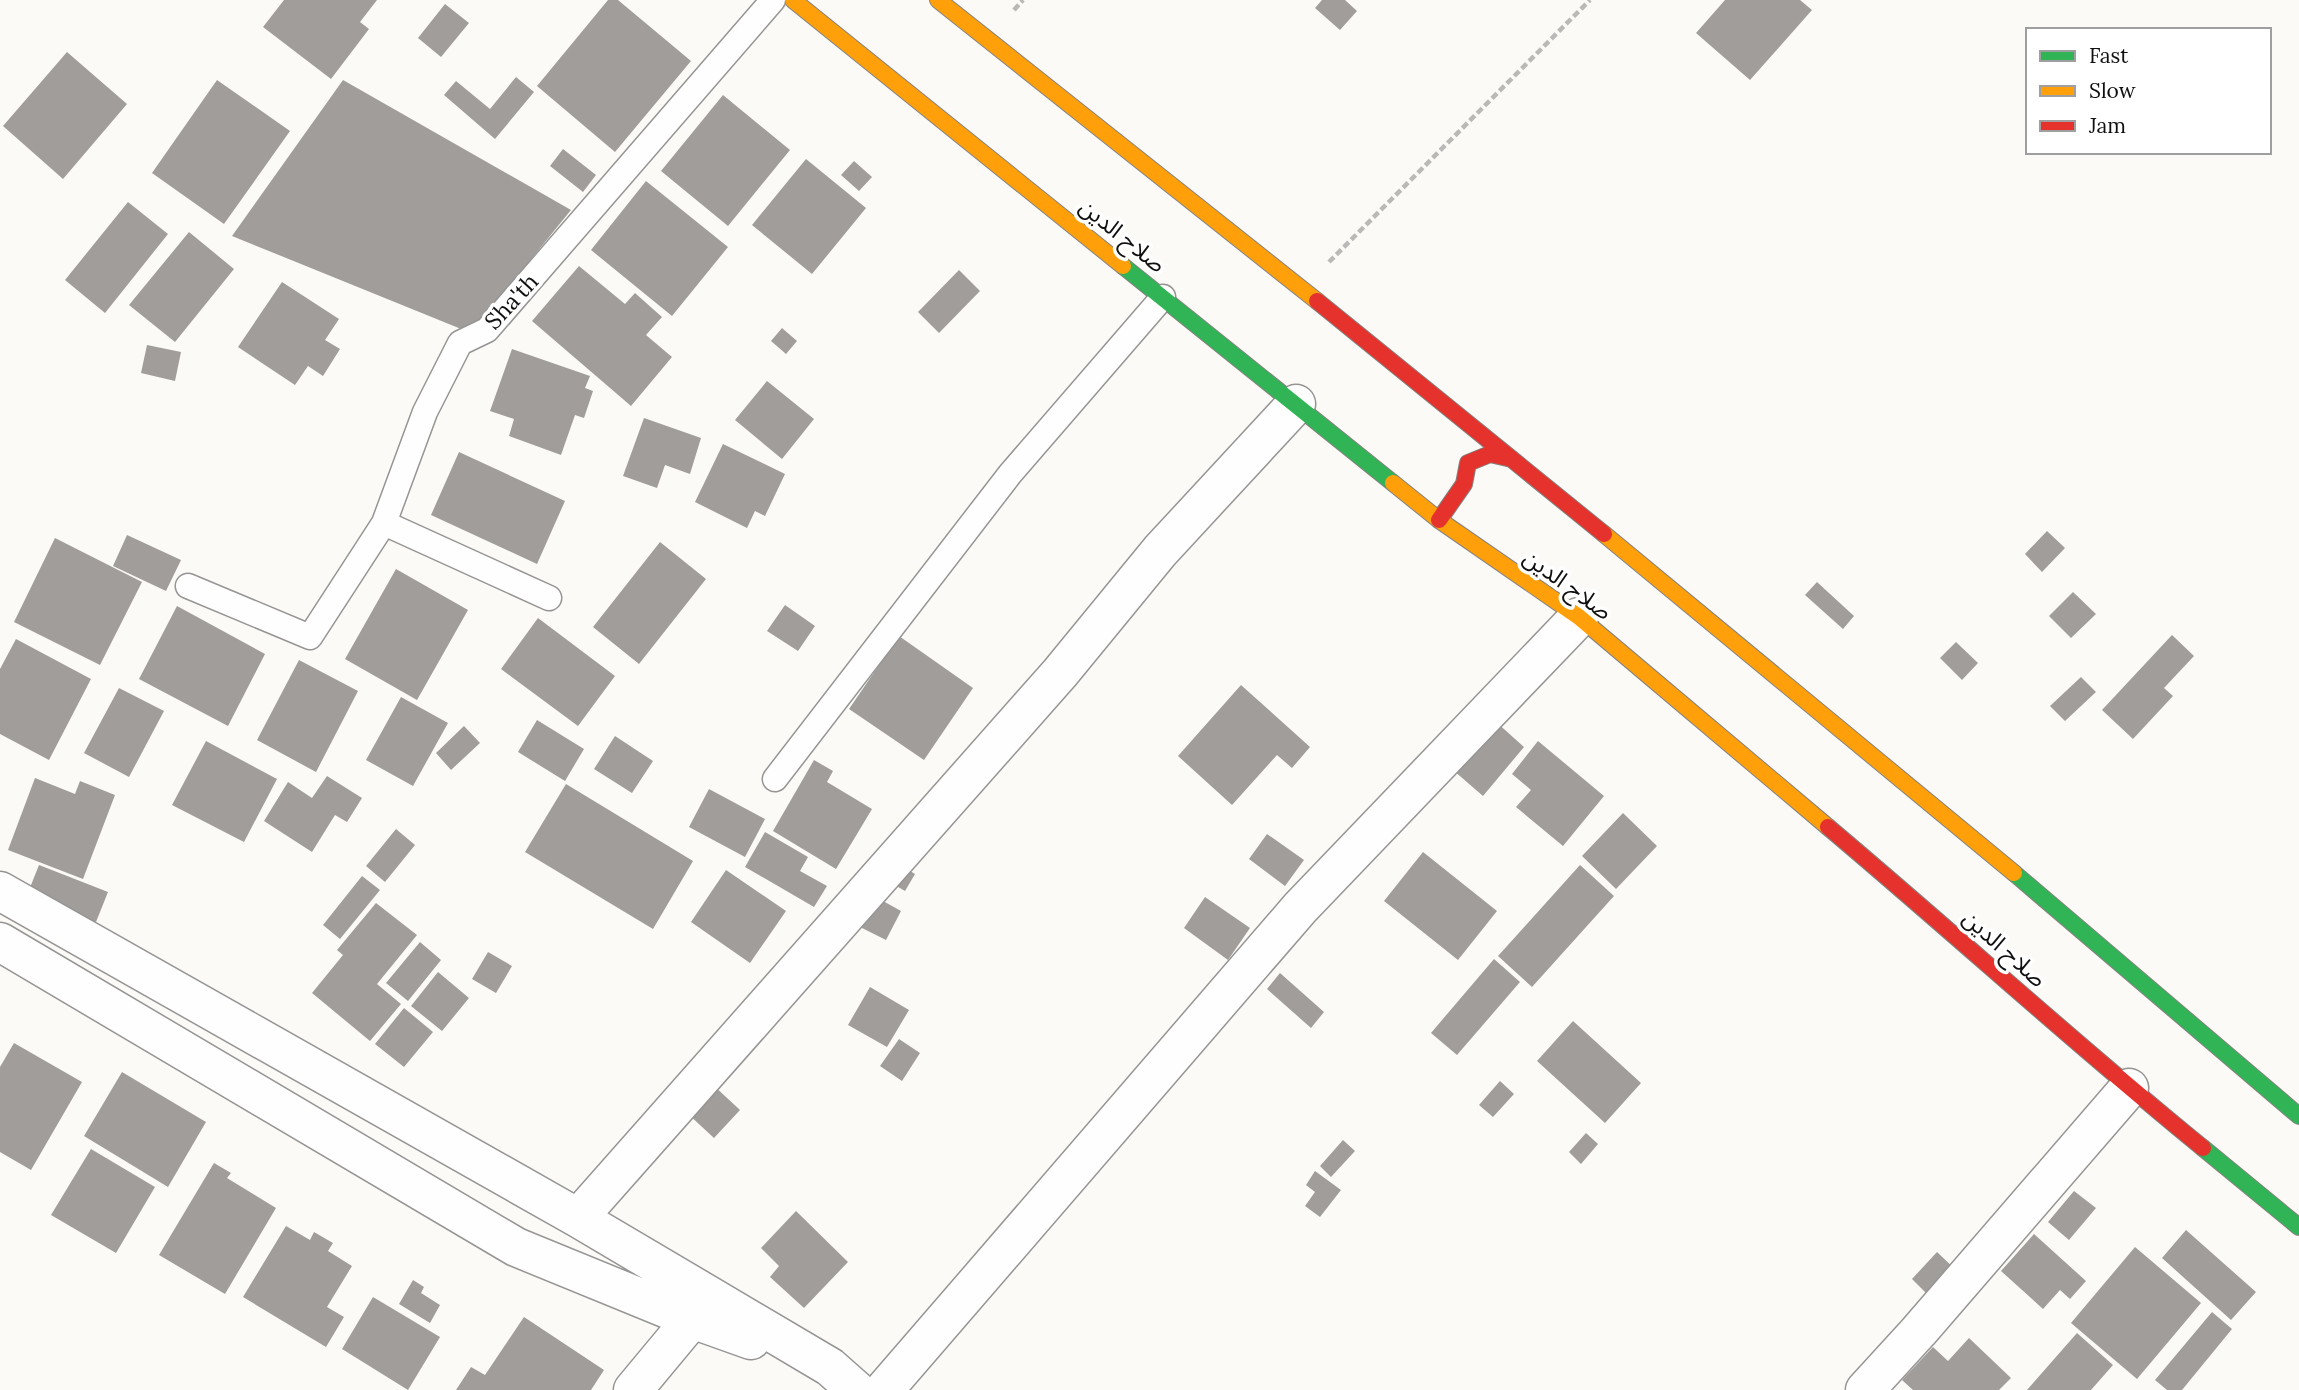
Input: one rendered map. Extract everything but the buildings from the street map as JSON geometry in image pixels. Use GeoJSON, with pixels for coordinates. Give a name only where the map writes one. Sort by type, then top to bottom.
{"type":"FeatureCollection","features":[{"type":"Feature","properties":{"kind":"highway","name":"صلاح الدين"},"geometry":{"type":"LineString","coordinates":[[793,0],[1439,520],[1579,617],[1950,930],[2129,1088],[2299,1227]]}},
{"type":"Feature","properties":{"kind":"highway"},"geometry":{"type":"LineString","coordinates":[[938,0],[1511,458],[1958,825],[2299,1116]]}},
{"type":"Feature","properties":{"kind":"highway"},"geometry":{"type":"LineString","coordinates":[[1439,520],[1464,484],[1468,463],[1490,454],[1511,458]]}},
{"type":"Feature","properties":{"kind":"street"},"geometry":{"type":"LineString","coordinates":[[578,1218],[1060,673],[1160,551],[1296,404]]}},
{"type":"Feature","properties":{"kind":"street"},"geometry":{"type":"LineString","coordinates":[[884,1390],[1300,908],[1579,617]]}},
{"type":"Feature","properties":{"kind":"street"},"geometry":{"type":"LineString","coordinates":[[0,891],[578,1218],[843,1378]]}},
{"type":"Feature","properties":{"kind":"street"},"geometry":{"type":"LineString","coordinates":[[0,942],[516,1247],[843,1378]]}},
{"type":"Feature","properties":{"kind":"street"},"geometry":{"type":"LineString","coordinates":[[1865,1390],[2129,1088]]}},
{"type":"Feature","properties":{"kind":"street"},"geometry":{"type":"LineString","coordinates":[[633,1390],[692,1319]]}},
{"type":"Feature","properties":{"kind":"lane","name":"Sha'th"},"geometry":{"type":"LineString","coordinates":[[188,586],[310,637],[384,523],[425,412],[460,343],[487,330],[772,0]]}},
{"type":"Feature","properties":{"kind":"lane"},"geometry":{"type":"LineString","coordinates":[[775,779],[1010,474],[1163,297]]}},
{"type":"Feature","properties":{"kind":"lane"},"geometry":{"type":"LineString","coordinates":[[384,523],[549,598]]}},
{"type":"Feature","properties":{"kind":"path"},"geometry":{"type":"LineString","coordinates":[[1302,290],[1590,0]]}},
{"type":"Feature","properties":{"kind":"traffic: fast"},"geometry":{"type":"LineString","coordinates":[[1123,266],[1393,483]]}},
{"type":"Feature","properties":{"kind":"traffic: fast"},"geometry":{"type":"LineString","coordinates":[[2014,873],[2299,1116]]}},
{"type":"Feature","properties":{"kind":"traffic: fast"},"geometry":{"type":"LineString","coordinates":[[2203,1148],[2299,1227]]}},
{"type":"Feature","properties":{"kind":"traffic: slow"},"geometry":{"type":"LineString","coordinates":[[793,0],[1123,266]]}},
{"type":"Feature","properties":{"kind":"traffic: slow"},"geometry":{"type":"LineString","coordinates":[[938,0],[1317,301]]}},
{"type":"Feature","properties":{"kind":"traffic: slow"},"geometry":{"type":"LineString","coordinates":[[1393,483],[1439,520],[1579,617],[1828,827]]}},
{"type":"Feature","properties":{"kind":"traffic: slow"},"geometry":{"type":"LineString","coordinates":[[1604,534],[2014,873]]}},
{"type":"Feature","properties":{"kind":"traffic: jam"},"geometry":{"type":"LineString","coordinates":[[1317,301],[1604,534]]}},
{"type":"Feature","properties":{"kind":"traffic: jam"},"geometry":{"type":"LineString","coordinates":[[1439,520],[1464,484],[1468,463],[1490,454],[1512,459]]}},
{"type":"Feature","properties":{"kind":"traffic: jam"},"geometry":{"type":"LineString","coordinates":[[1828,827],[2203,1148]]}}]}
